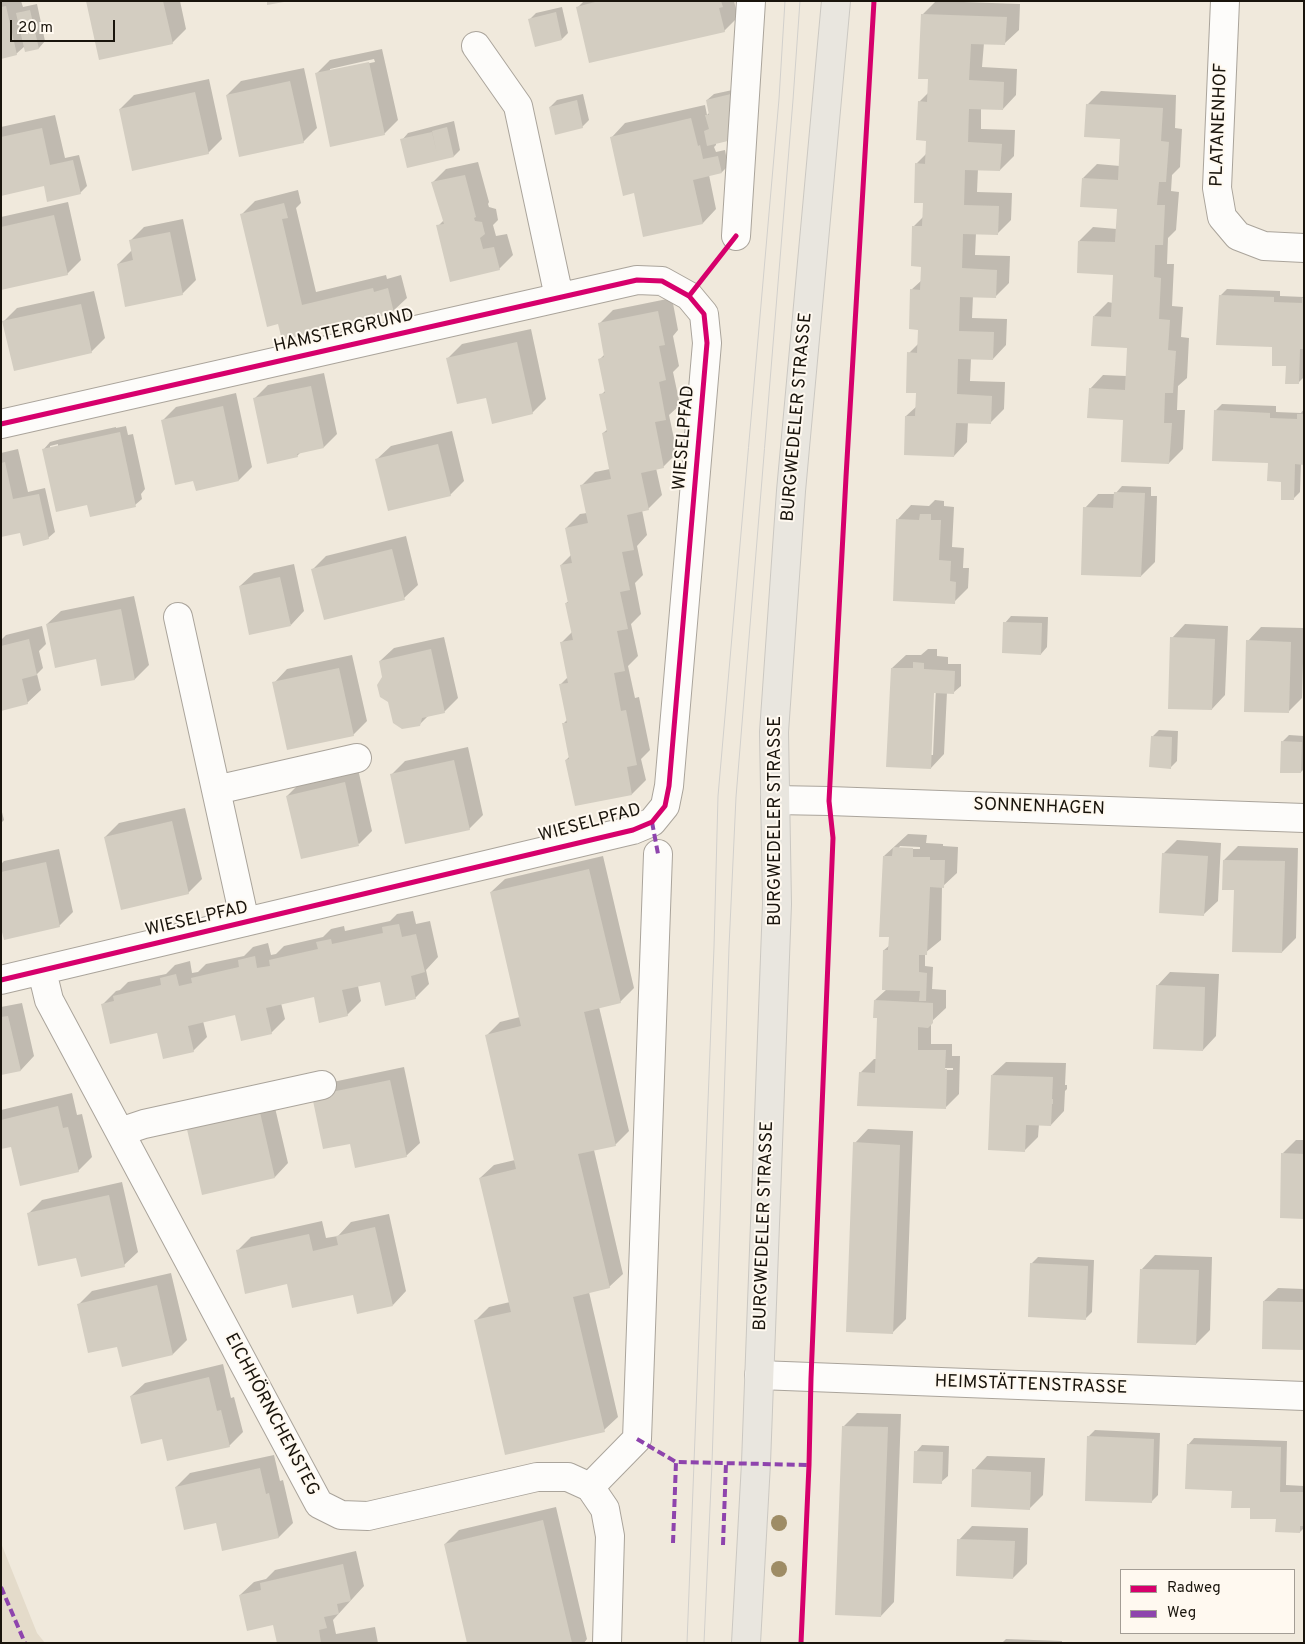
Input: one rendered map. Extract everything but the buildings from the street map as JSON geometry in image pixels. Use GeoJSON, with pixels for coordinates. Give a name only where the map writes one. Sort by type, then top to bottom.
{"type":"FeatureCollection","features":[{"type":"Feature","properties":{"kind":"main road","name":"BURGWEDELER STRASSE"},"geometry":{"type":"LineString","coordinates":[[750,1642],[777,904],[774,732],[791,491],[836,1]]}},
{"type":"Feature","properties":{"kind":"street"},"geometry":{"type":"LineString","coordinates":[[736,236],[752,1]]}},
{"type":"Feature","properties":{"kind":"street","name":"PLATANENHOF"},"geometry":{"type":"LineString","coordinates":[[1224,1],[1216,188],[1222,217],[1238,236],[1264,246],[1304,248]]}},
{"type":"Feature","properties":{"kind":"street"},"geometry":{"type":"LineString","coordinates":[[476,46],[518,106],[559,297]]}},
{"type":"Feature","properties":{"kind":"street","name":"HAMSTERGRUND"},"geometry":{"type":"LineString","coordinates":[[1,424],[637,280],[662,281],[690,296]]}},
{"type":"Feature","properties":{"kind":"street","name":"WIESELPFAD"},"geometry":{"type":"LineString","coordinates":[[42,971],[633,830],[652,822],[665,806],[669,786],[707,343],[704,314],[690,296]]}},
{"type":"Feature","properties":{"kind":"street","name":"WIESELPFAD"},"geometry":{"type":"LineString","coordinates":[[178,617],[246,922]]}},
{"type":"Feature","properties":{"kind":"street"},"geometry":{"type":"LineString","coordinates":[[216,790],[357,758]]}},
{"type":"Feature","properties":{"kind":"street","name":"SONNENHAGEN"},"geometry":{"type":"LineString","coordinates":[[775,800],[1304,818]]}},
{"type":"Feature","properties":{"kind":"street"},"geometry":{"type":"LineString","coordinates":[[606,1643],[610,1536],[606,1509],[590,1487],[637,1439],[658,854]]}},
{"type":"Feature","properties":{"kind":"street"},"geometry":{"type":"LineString","coordinates":[[1,980],[42,971]]}},
{"type":"Feature","properties":{"kind":"street","name":"EICHHÖRNCHENSTEG"},"geometry":{"type":"LineString","coordinates":[[42,971],[49,1000],[319,1504],[341,1515],[368,1516],[536,1477],[568,1477],[590,1487]]}},
{"type":"Feature","properties":{"kind":"street"},"geometry":{"type":"LineString","coordinates":[[120,1132],[144,1124],[322,1084]]}},
{"type":"Feature","properties":{"kind":"street","name":"HEIMSTÄTTENSTRASSE"},"geometry":{"type":"LineString","coordinates":[[759,1375],[1304,1396]]}},
{"type":"Feature","properties":{"kind":"shaded area"},"geometry":{"type":"Polygon","coordinates":[[[1,1543],[37,1633],[45,1643],[1,1643],[1,1543]]]}},
{"type":"Feature","properties":{"kind":"tram line"},"geometry":{"type":"LineString","coordinates":[[687,1643],[714,947],[718,796],[779,99],[785,1]]}},
{"type":"Feature","properties":{"kind":"tram line"},"geometry":{"type":"LineString","coordinates":[[704,1643],[736,797],[800,1]]}},
{"type":"Feature","properties":{"kind":"marked path"},"geometry":{"type":"LineString","coordinates":[[652,822],[658,854]]}},
{"type":"Feature","properties":{"kind":"marked path"},"geometry":{"type":"LineString","coordinates":[[637,1439],[676,1462],[809,1465]]}},
{"type":"Feature","properties":{"kind":"marked path"},"geometry":{"type":"LineString","coordinates":[[673,1543],[676,1462]]}},
{"type":"Feature","properties":{"kind":"marked path"},"geometry":{"type":"LineString","coordinates":[[723,1545],[726,1463]]}},
{"type":"Feature","properties":{"kind":"marked path"},"geometry":{"type":"LineString","coordinates":[[1,1587],[25,1643]]}},
{"type":"Feature","properties":{"kind":"cycle path"},"geometry":{"type":"LineString","coordinates":[[801,1643],[833,838],[829,801],[874,1]]}},
{"type":"Feature","properties":{"kind":"cycle path"},"geometry":{"type":"LineString","coordinates":[[689,296],[736,236]]}},
{"type":"Feature","properties":{"kind":"cycle path"},"geometry":{"type":"LineString","coordinates":[[1,424],[637,280],[662,281],[689,296],[704,314],[707,343],[669,786],[665,806],[652,822],[633,830],[1,980]]}}]}
